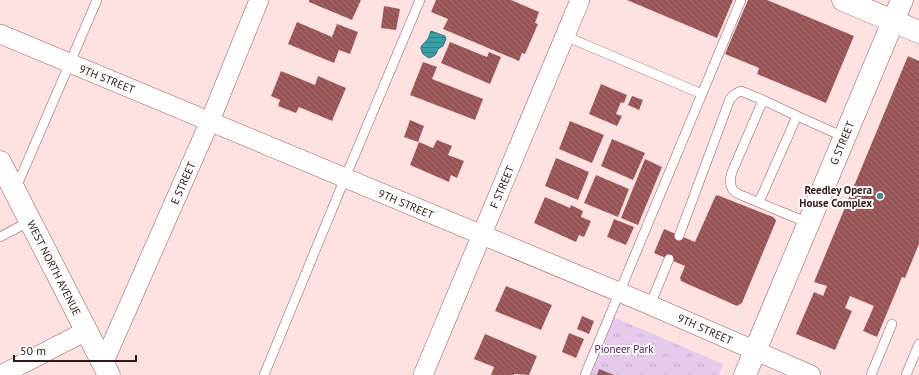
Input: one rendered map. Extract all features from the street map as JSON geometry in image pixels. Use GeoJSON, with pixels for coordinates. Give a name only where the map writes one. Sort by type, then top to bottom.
{"type":"FeatureCollection","features":[{"type":"Feature","properties":{"kind":"street","name":"E STREET"},"geometry":{"type":"LineString","coordinates":[[106,370],[259,0]]}},
{"type":"Feature","properties":{"kind":"street","name":"F STREET"},"geometry":{"type":"LineString","coordinates":[[423,375],[580,0]]}},
{"type":"Feature","properties":{"kind":"street"},"geometry":{"type":"LineString","coordinates":[[843,0],[919,32]]}},
{"type":"Feature","properties":{"kind":"street","name":"G STREET"},"geometry":{"type":"LineString","coordinates":[[745,375],[902,0]]}},
{"type":"Feature","properties":{"kind":"street","name":"9TH STREET"},"geometry":{"type":"LineString","coordinates":[[0,34],[650,305],[811,375]]}},
{"type":"Feature","properties":{"kind":"street","name":"WEST NORTH AVENUE"},"geometry":{"type":"LineString","coordinates":[[0,162],[106,370]]}},
{"type":"Feature","properties":{"kind":"street"},"geometry":{"type":"LineString","coordinates":[[1,375],[86,331]]}},
{"type":"Feature","properties":{"kind":"lane"},"geometry":{"type":"LineString","coordinates":[[15,191],[96,0]]}},
{"type":"Feature","properties":{"kind":"lane"},"geometry":{"type":"LineString","coordinates":[[264,375],[420,0]]}},
{"type":"Feature","properties":{"kind":"lane"},"geometry":{"type":"LineString","coordinates":[[585,375],[741,0]]}},
{"type":"Feature","properties":{"kind":"lane"},"geometry":{"type":"LineString","coordinates":[[565,36],[702,94]]}},
{"type":"Feature","properties":{"kind":"lane"},"geometry":{"type":"LineString","coordinates":[[679,236],[730,99],[734,94],[741,92],[763,100],[844,137]]}},
{"type":"Feature","properties":{"kind":"lane"},"geometry":{"type":"LineString","coordinates":[[763,100],[732,172],[730,183],[736,192],[808,223]]}},
{"type":"Feature","properties":{"kind":"lane"},"geometry":{"type":"LineString","coordinates":[[759,202],[798,116]]}},
{"type":"Feature","properties":{"kind":"lane"},"geometry":{"type":"LineString","coordinates":[[0,237],[30,221]]}},
{"type":"Feature","properties":{"kind":"lane"},"geometry":{"type":"LineString","coordinates":[[650,305],[669,259]]}},
{"type":"Feature","properties":{"kind":"lane"},"geometry":{"type":"LineString","coordinates":[[871,375],[892,324]]}},
{"type":"Feature","properties":{"kind":"lane"},"geometry":{"type":"LineString","coordinates":[[906,375],[919,344]]}},
{"type":"Feature","properties":{"kind":"green space","name":"Pioneer Park"},"geometry":{"type":"Polygon","coordinates":[[[609,315],[723,364],[719,375],[585,375],[609,315]]]}},
{"type":"Feature","properties":{"kind":"water"},"geometry":{"type":"Polygon","coordinates":[[[431,31],[445,36],[446,39],[443,46],[438,49],[436,54],[429,58],[423,54],[421,47],[428,39],[431,31]]]}},
{"type":"Feature","properties":{"kind":"building"},"geometry":{"type":"Polygon","coordinates":[[[309,0],[361,0],[352,20],[309,2],[309,0]]]}},
{"type":"Feature","properties":{"kind":"building"},"geometry":{"type":"Polygon","coordinates":[[[436,0],[511,0],[539,12],[535,23],[538,24],[525,54],[522,53],[519,61],[443,29],[448,19],[431,12],[436,0]]]}},
{"type":"Feature","properties":{"kind":"building"},"geometry":{"type":"Polygon","coordinates":[[[627,0],[733,0],[717,38],[627,0]]]}},
{"type":"Feature","properties":{"kind":"building"},"geometry":{"type":"Polygon","coordinates":[[[748,0],[767,0],[854,36],[826,103],[757,74],[759,68],[725,54],[748,0]]]}},
{"type":"Feature","properties":{"kind":"building"},"geometry":{"type":"Polygon","coordinates":[[[384,6],[400,9],[396,30],[381,28],[384,6]]]}},
{"type":"Feature","properties":{"kind":"building"},"geometry":{"type":"Polygon","coordinates":[[[297,22],[332,37],[337,24],[358,32],[350,54],[339,50],[334,63],[288,44],[297,22]]]}},
{"type":"Feature","properties":{"kind":"building"},"geometry":{"type":"Polygon","coordinates":[[[450,42],[487,57],[489,52],[501,57],[490,84],[441,63],[450,42]]]}},
{"type":"Feature","properties":{"kind":"building"},"geometry":{"type":"Polygon","coordinates":[[[908,56],[919,61],[919,244],[905,278],[902,277],[877,337],[863,331],[874,306],[850,296],[845,308],[852,311],[835,350],[796,334],[814,292],[823,296],[827,286],[814,282],[908,56]]]}},
{"type":"Feature","properties":{"kind":"building"},"geometry":{"type":"Polygon","coordinates":[[[423,62],[437,67],[432,79],[483,99],[475,120],[410,95],[423,62]]]}},
{"type":"Feature","properties":{"kind":"building"},"geometry":{"type":"Polygon","coordinates":[[[281,71],[315,85],[318,76],[346,88],[332,121],[299,107],[296,113],[278,106],[280,100],[271,96],[281,71]]]}},
{"type":"Feature","properties":{"kind":"building"},"geometry":{"type":"Polygon","coordinates":[[[601,84],[627,95],[624,103],[621,102],[616,114],[622,116],[617,126],[589,114],[601,84]]]}},
{"type":"Feature","properties":{"kind":"building"},"geometry":{"type":"Polygon","coordinates":[[[632,96],[643,100],[639,110],[628,105],[632,96]]]}},
{"type":"Feature","properties":{"kind":"building"},"geometry":{"type":"Polygon","coordinates":[[[410,120],[424,126],[418,142],[404,137],[410,120]]]}},
{"type":"Feature","properties":{"kind":"building"},"geometry":{"type":"Polygon","coordinates":[[[570,121],[604,135],[592,163],[559,149],[570,121]]]}},
{"type":"Feature","properties":{"kind":"building"},"geometry":{"type":"Polygon","coordinates":[[[612,139],[645,153],[633,180],[601,166],[612,139]]]}},
{"type":"Feature","properties":{"kind":"building"},"geometry":{"type":"Polygon","coordinates":[[[437,140],[452,146],[448,155],[464,161],[457,178],[451,175],[449,182],[410,165],[419,142],[433,148],[437,140]]]}},
{"type":"Feature","properties":{"kind":"building"},"geometry":{"type":"Polygon","coordinates":[[[556,158],[589,172],[578,200],[545,186],[556,158]]]}},
{"type":"Feature","properties":{"kind":"building"},"geometry":{"type":"Polygon","coordinates":[[[645,159],[662,167],[638,225],[621,218],[645,159]]]}},
{"type":"Feature","properties":{"kind":"building"},"geometry":{"type":"Polygon","coordinates":[[[596,175],[629,189],[618,217],[584,203],[596,175]]]}},
{"type":"Feature","properties":{"kind":"building"},"geometry":{"type":"Polygon","coordinates":[[[717,195],[773,217],[776,221],[742,303],[737,306],[681,281],[680,278],[685,266],[654,253],[664,229],[695,242],[717,195]]]}},
{"type":"Feature","properties":{"kind":"building"},"geometry":{"type":"Polygon","coordinates":[[[545,197],[570,208],[571,205],[583,211],[581,217],[591,221],[584,237],[579,235],[576,242],[534,223],[545,197]]]}},
{"type":"Feature","properties":{"kind":"building"},"geometry":{"type":"Polygon","coordinates":[[[614,219],[634,227],[626,245],[607,237],[614,219]]]}},
{"type":"Feature","properties":{"kind":"building"},"geometry":{"type":"Polygon","coordinates":[[[506,286],[552,305],[541,330],[495,311],[506,286]]]}},
{"type":"Feature","properties":{"kind":"building"},"geometry":{"type":"Polygon","coordinates":[[[582,316],[594,321],[589,334],[577,329],[582,316]]]}},
{"type":"Feature","properties":{"kind":"building"},"geometry":{"type":"Polygon","coordinates":[[[569,333],[584,339],[576,358],[562,352],[569,333]]]}},
{"type":"Feature","properties":{"kind":"building"},"geometry":{"type":"Polygon","coordinates":[[[485,334],[537,356],[529,375],[491,375],[494,367],[474,359],[485,334]]]}},
{"type":"Feature","properties":{"kind":"building"},"geometry":{"type":"Polygon","coordinates":[[[599,369],[614,375],[597,375],[599,369]]]}},
{"type":"Feature","properties":{"kind":"place","name":"Reedley Opera House Complex"},"geometry":{"type":"Point","coordinates":[880,196]}}]}
